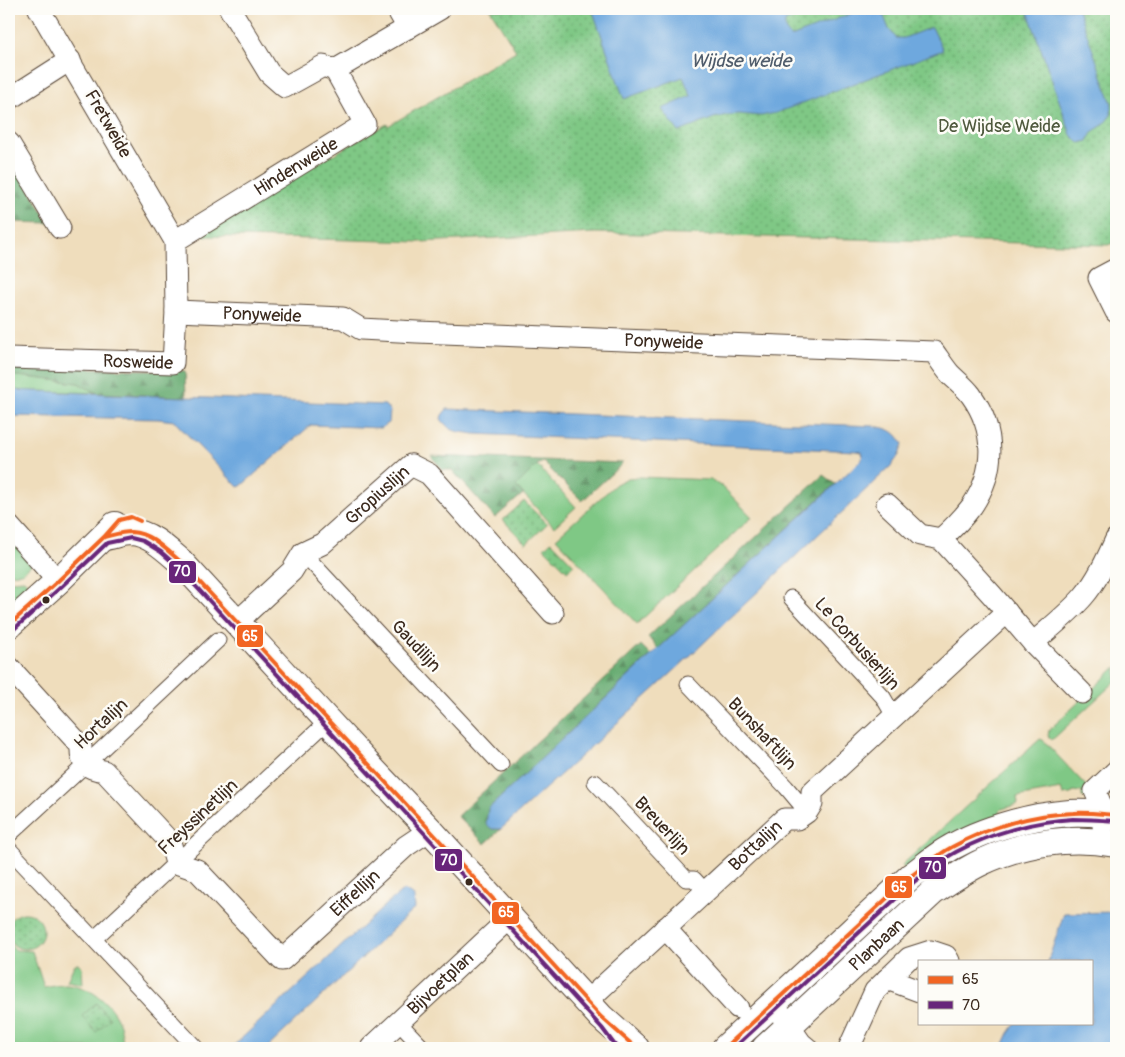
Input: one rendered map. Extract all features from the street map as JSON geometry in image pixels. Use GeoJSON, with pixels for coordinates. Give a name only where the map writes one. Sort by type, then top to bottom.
{"type":"FeatureCollection","features":[{"type":"Feature","properties":{"kind":"street","name":"Fretweide"},"geometry":{"type":"LineString","coordinates":[[39,9],[175,240]]}},
{"type":"Feature","properties":{"kind":"street"},"geometry":{"type":"LineString","coordinates":[[230,9],[269,73],[285,86],[323,66],[335,70],[440,9]]}},
{"type":"Feature","properties":{"kind":"street"},"geometry":{"type":"LineString","coordinates":[[397,9],[408,28]]}},
{"type":"Feature","properties":{"kind":"street"},"geometry":{"type":"LineString","coordinates":[[9,99],[70,60]]}},
{"type":"Feature","properties":{"kind":"street","name":"Hindenweide"},"geometry":{"type":"LineString","coordinates":[[175,240],[365,124],[335,70]]}},
{"type":"Feature","properties":{"kind":"street"},"geometry":{"type":"LineString","coordinates":[[9,143],[60,228]]}},
{"type":"Feature","properties":{"kind":"street","name":"Rosweide"},"geometry":{"type":"LineString","coordinates":[[9,358],[173,363],[176,311],[175,240]]}},
{"type":"Feature","properties":{"kind":"street"},"geometry":{"type":"LineString","coordinates":[[1116,268],[1099,278],[1116,311]]}},
{"type":"Feature","properties":{"kind":"street","name":"Ponyweide"},"geometry":{"type":"LineString","coordinates":[[176,311],[343,318],[361,328],[417,332],[934,352],[948,372],[963,386],[977,405],[984,418],[990,448],[989,464],[980,494],[960,521],[941,539]]}},
{"type":"Feature","properties":{"kind":"street","name":"Gropiuslijn"},"geometry":{"type":"LineString","coordinates":[[237,622],[292,571],[303,553],[322,544],[411,465],[429,474],[553,613]]}},
{"type":"Feature","properties":{"kind":"street"},"geometry":{"type":"LineString","coordinates":[[887,504],[920,535],[941,539],[1033,643],[1082,693]]}},
{"type":"Feature","properties":{"kind":"street"},"geometry":{"type":"LineString","coordinates":[[9,526],[58,581]]}},
{"type":"Feature","properties":{"kind":"street"},"geometry":{"type":"LineString","coordinates":[[9,625],[104,537],[131,532],[145,535],[165,547],[237,622],[587,1001],[624,1048]]}},
{"type":"Feature","properties":{"kind":"street"},"geometry":{"type":"LineString","coordinates":[[1033,643],[1084,596],[1099,573],[1116,539]]}},
{"type":"Feature","properties":{"kind":"street","name":"Gaudilijn"},"geometry":{"type":"LineString","coordinates":[[303,553],[501,765]]}},
{"type":"Feature","properties":{"kind":"street","name":"Le Corbusierlijn"},"geometry":{"type":"LineString","coordinates":[[791,598],[883,697],[894,716]]}},
{"type":"Feature","properties":{"kind":"street"},"geometry":{"type":"LineString","coordinates":[[807,812],[812,804],[812,792],[1007,612]]}},
{"type":"Feature","properties":{"kind":"street","name":"Hortalijn"},"geometry":{"type":"LineString","coordinates":[[9,835],[218,640]]}},
{"type":"Feature","properties":{"kind":"street"},"geometry":{"type":"LineString","coordinates":[[9,667],[81,746],[80,756],[85,765],[104,772],[170,842],[176,863]]}},
{"type":"Feature","properties":{"kind":"street","name":"Bunshaftlijn"},"geometry":{"type":"LineString","coordinates":[[688,684],[786,787],[807,812]]}},
{"type":"Feature","properties":{"kind":"street","name":"Freyssinetlijn"},"geometry":{"type":"LineString","coordinates":[[94,939],[328,720]]}},
{"type":"Feature","properties":{"kind":"street"},"geometry":{"type":"LineString","coordinates":[[1108,843],[1111,815],[1095,790],[1116,771]]}},
{"type":"Feature","properties":{"kind":"street","name":"Breuerlijn"},"geometry":{"type":"LineString","coordinates":[[594,782],[686,879],[694,879],[705,891]]}},
{"type":"Feature","properties":{"kind":"street","name":"Bottalijn"},"geometry":{"type":"LineString","coordinates":[[587,1001],[784,819],[797,819],[807,812]]}},
{"type":"Feature","properties":{"kind":"street","name":"Planbaan"},"geometry":{"type":"LineString","coordinates":[[725,1048],[911,876],[940,854],[966,840],[1007,824],[1071,813],[1111,815]]}},
{"type":"Feature","properties":{"kind":"street","name":"Eiffellijn"},"geometry":{"type":"LineString","coordinates":[[176,863],[197,870],[282,960],[406,846],[430,830]]}},
{"type":"Feature","properties":{"kind":"street","name":"Planbaan"},"geometry":{"type":"LineString","coordinates":[[766,1048],[933,892],[955,877],[982,862],[1014,849],[1071,840],[1108,843]]}},
{"type":"Feature","properties":{"kind":"street"},"geometry":{"type":"LineString","coordinates":[[9,850],[195,1047]]}},
{"type":"Feature","properties":{"kind":"street","name":"Bijvoetplan"},"geometry":{"type":"LineString","coordinates":[[371,1048],[510,918]]}},
{"type":"Feature","properties":{"kind":"street"},"geometry":{"type":"LineString","coordinates":[[665,928],[738,1008]]}},
{"type":"Feature","properties":{"kind":"street"},"geometry":{"type":"LineString","coordinates":[[849,1048],[875,991],[909,958],[931,951],[946,956],[948,960]]}},
{"type":"Feature","properties":{"kind":"street"},"geometry":{"type":"LineString","coordinates":[[887,979],[918,991]]}},
{"type":"Feature","properties":{"kind":"street"},"geometry":{"type":"LineString","coordinates":[[773,1003],[801,1043],[807,1048]]}},
{"type":"Feature","properties":{"kind":"street"},"geometry":{"type":"LineString","coordinates":[[399,1022],[423,1048]]}},
{"type":"Feature","properties":{"kind":"street"},"geometry":{"type":"LineString","coordinates":[[607,1024],[636,1048]]}},
{"type":"Feature","properties":{"kind":"green space","name":"De Wijdse Weide"},"geometry":{"type":"Polygon","coordinates":[[[490,9],[1116,9],[1116,242],[1108,245],[595,233],[421,242],[203,236],[202,229],[387,124],[388,126],[516,51],[490,9]]]}},
{"type":"Feature","properties":{"kind":"green space"},"geometry":{"type":"Polygon","coordinates":[[[9,152],[49,223],[9,222],[9,152]]]}},
{"type":"Feature","properties":{"kind":"green space"},"geometry":{"type":"Polygon","coordinates":[[[9,362],[73,368],[185,371],[186,397],[97,393],[78,383],[9,375],[9,362]]]}},
{"type":"Feature","properties":{"kind":"green space"},"geometry":{"type":"Polygon","coordinates":[[[9,375],[78,383],[97,393],[9,390],[9,375]]]}},
{"type":"Feature","properties":{"kind":"green space"},"geometry":{"type":"Polygon","coordinates":[[[431,456],[623,463],[582,501],[543,462],[537,465],[516,486],[523,494],[495,518],[452,470],[443,470],[431,456]]]}},
{"type":"Feature","properties":{"kind":"green space"},"geometry":{"type":"Polygon","coordinates":[[[537,465],[576,507],[554,527],[516,486],[537,465]]]}},
{"type":"Feature","properties":{"kind":"green space"},"geometry":{"type":"Polygon","coordinates":[[[823,475],[835,484],[658,649],[648,637],[823,475]]]}},
{"type":"Feature","properties":{"kind":"green space"},"geometry":{"type":"Polygon","coordinates":[[[628,478],[712,480],[723,487],[752,517],[637,624],[556,538],[616,484],[628,478]]]}},
{"type":"Feature","properties":{"kind":"green space"},"geometry":{"type":"Polygon","coordinates":[[[524,501],[547,524],[526,544],[503,520],[524,501]]]}},
{"type":"Feature","properties":{"kind":"green space"},"geometry":{"type":"Polygon","coordinates":[[[9,538],[32,564],[22,573],[9,574],[9,538]]]}},
{"type":"Feature","properties":{"kind":"green space"},"geometry":{"type":"Polygon","coordinates":[[[551,541],[574,565],[567,571],[544,548],[551,541]]]}},
{"type":"Feature","properties":{"kind":"green space"},"geometry":{"type":"Polygon","coordinates":[[[24,580],[34,590],[9,614],[9,581],[24,580]]]}},
{"type":"Feature","properties":{"kind":"green space"},"geometry":{"type":"Polygon","coordinates":[[[641,645],[651,655],[488,809],[492,829],[501,829],[485,844],[457,816],[641,645]]]}},
{"type":"Feature","properties":{"kind":"green space"},"geometry":{"type":"Polygon","coordinates":[[[1116,667],[1116,681],[1052,740],[1048,736],[1049,730],[1116,667]]]}},
{"type":"Feature","properties":{"kind":"green space"},"geometry":{"type":"Polygon","coordinates":[[[1040,739],[1089,789],[1087,797],[1082,797],[1082,792],[1073,791],[1072,794],[1063,795],[1061,789],[1017,797],[1018,804],[999,810],[1002,819],[907,872],[902,865],[1040,739]]]}},
{"type":"Feature","properties":{"kind":"green space"},"geometry":{"type":"Polygon","coordinates":[[[25,913],[38,918],[43,931],[38,944],[25,949],[12,944],[7,931],[12,918],[25,913]]]}},
{"type":"Feature","properties":{"kind":"green space"},"geometry":{"type":"Polygon","coordinates":[[[9,944],[16,950],[32,951],[44,987],[61,984],[76,985],[92,992],[106,1003],[120,1025],[123,1048],[9,1048],[9,944]]]}},
{"type":"Feature","properties":{"kind":"green space"},"geometry":{"type":"Polygon","coordinates":[[[78,963],[82,967],[83,984],[67,981],[74,965],[78,963]]]}},
{"type":"Feature","properties":{"kind":"green space"},"geometry":{"type":"Polygon","coordinates":[[[96,1003],[110,1019],[96,1032],[82,1016],[96,1003]]]}},
{"type":"Feature","properties":{"kind":"water","name":"Wijdse weide"},"geometry":{"type":"Polygon","coordinates":[[[592,9],[817,9],[785,22],[785,29],[791,37],[859,9],[881,9],[889,29],[896,38],[904,38],[932,27],[943,50],[776,113],[761,116],[727,115],[714,118],[679,132],[662,109],[691,96],[683,77],[624,99],[592,9]]]}},
{"type":"Feature","properties":{"kind":"water"},"geometry":{"type":"Polygon","coordinates":[[[1027,9],[1078,9],[1112,104],[1111,115],[1103,125],[1092,132],[1088,141],[1079,143],[1071,135],[1027,9]]]}},
{"type":"Feature","properties":{"kind":"water"},"geometry":{"type":"Polygon","coordinates":[[[9,390],[385,405],[390,411],[389,423],[381,428],[311,425],[238,487],[174,421],[158,419],[9,416],[9,390]]]}},
{"type":"Feature","properties":{"kind":"water"},"geometry":{"type":"Polygon","coordinates":[[[447,409],[874,426],[891,431],[903,444],[899,455],[892,465],[673,672],[501,829],[492,829],[486,824],[488,809],[855,466],[861,460],[862,452],[474,434],[452,430],[441,419],[447,409]]]}},
{"type":"Feature","properties":{"kind":"water"},"geometry":{"type":"Polygon","coordinates":[[[404,890],[414,896],[415,908],[267,1048],[231,1048],[389,902],[404,890]]]}},
{"type":"Feature","properties":{"kind":"water"},"geometry":{"type":"Polygon","coordinates":[[[1116,912],[1116,1048],[1002,1048],[1015,1024],[1092,1024],[1092,960],[1048,960],[1064,913],[1116,912]]]}},
{"type":"Feature","properties":{"kind":"transit line","name":"65"},"geometry":{"type":"LineString","coordinates":[[9,625],[58,581],[119,520],[131,517],[140,521]]}},
{"type":"Feature","properties":{"kind":"transit line","name":"65"},"geometry":{"type":"LineString","coordinates":[[104,537],[124,532],[145,535],[181,562],[601,1017],[636,1048]]}},
{"type":"Feature","properties":{"kind":"transit line","name":"70"},"geometry":{"type":"LineString","coordinates":[[13,630],[107,543],[131,538],[143,541],[161,552],[177,566],[425,834],[602,1028],[617,1048]]}},
{"type":"Feature","properties":{"kind":"transit line","name":"65"},"geometry":{"type":"LineString","coordinates":[[725,1048],[911,876],[947,850],[980,833],[1027,819],[1079,813],[1116,815]]}},
{"type":"Feature","properties":{"kind":"transit line","name":"70"},"geometry":{"type":"LineString","coordinates":[[734,1048],[915,881],[951,855],[984,839],[1028,825],[1073,819],[1116,821]]}}]}
